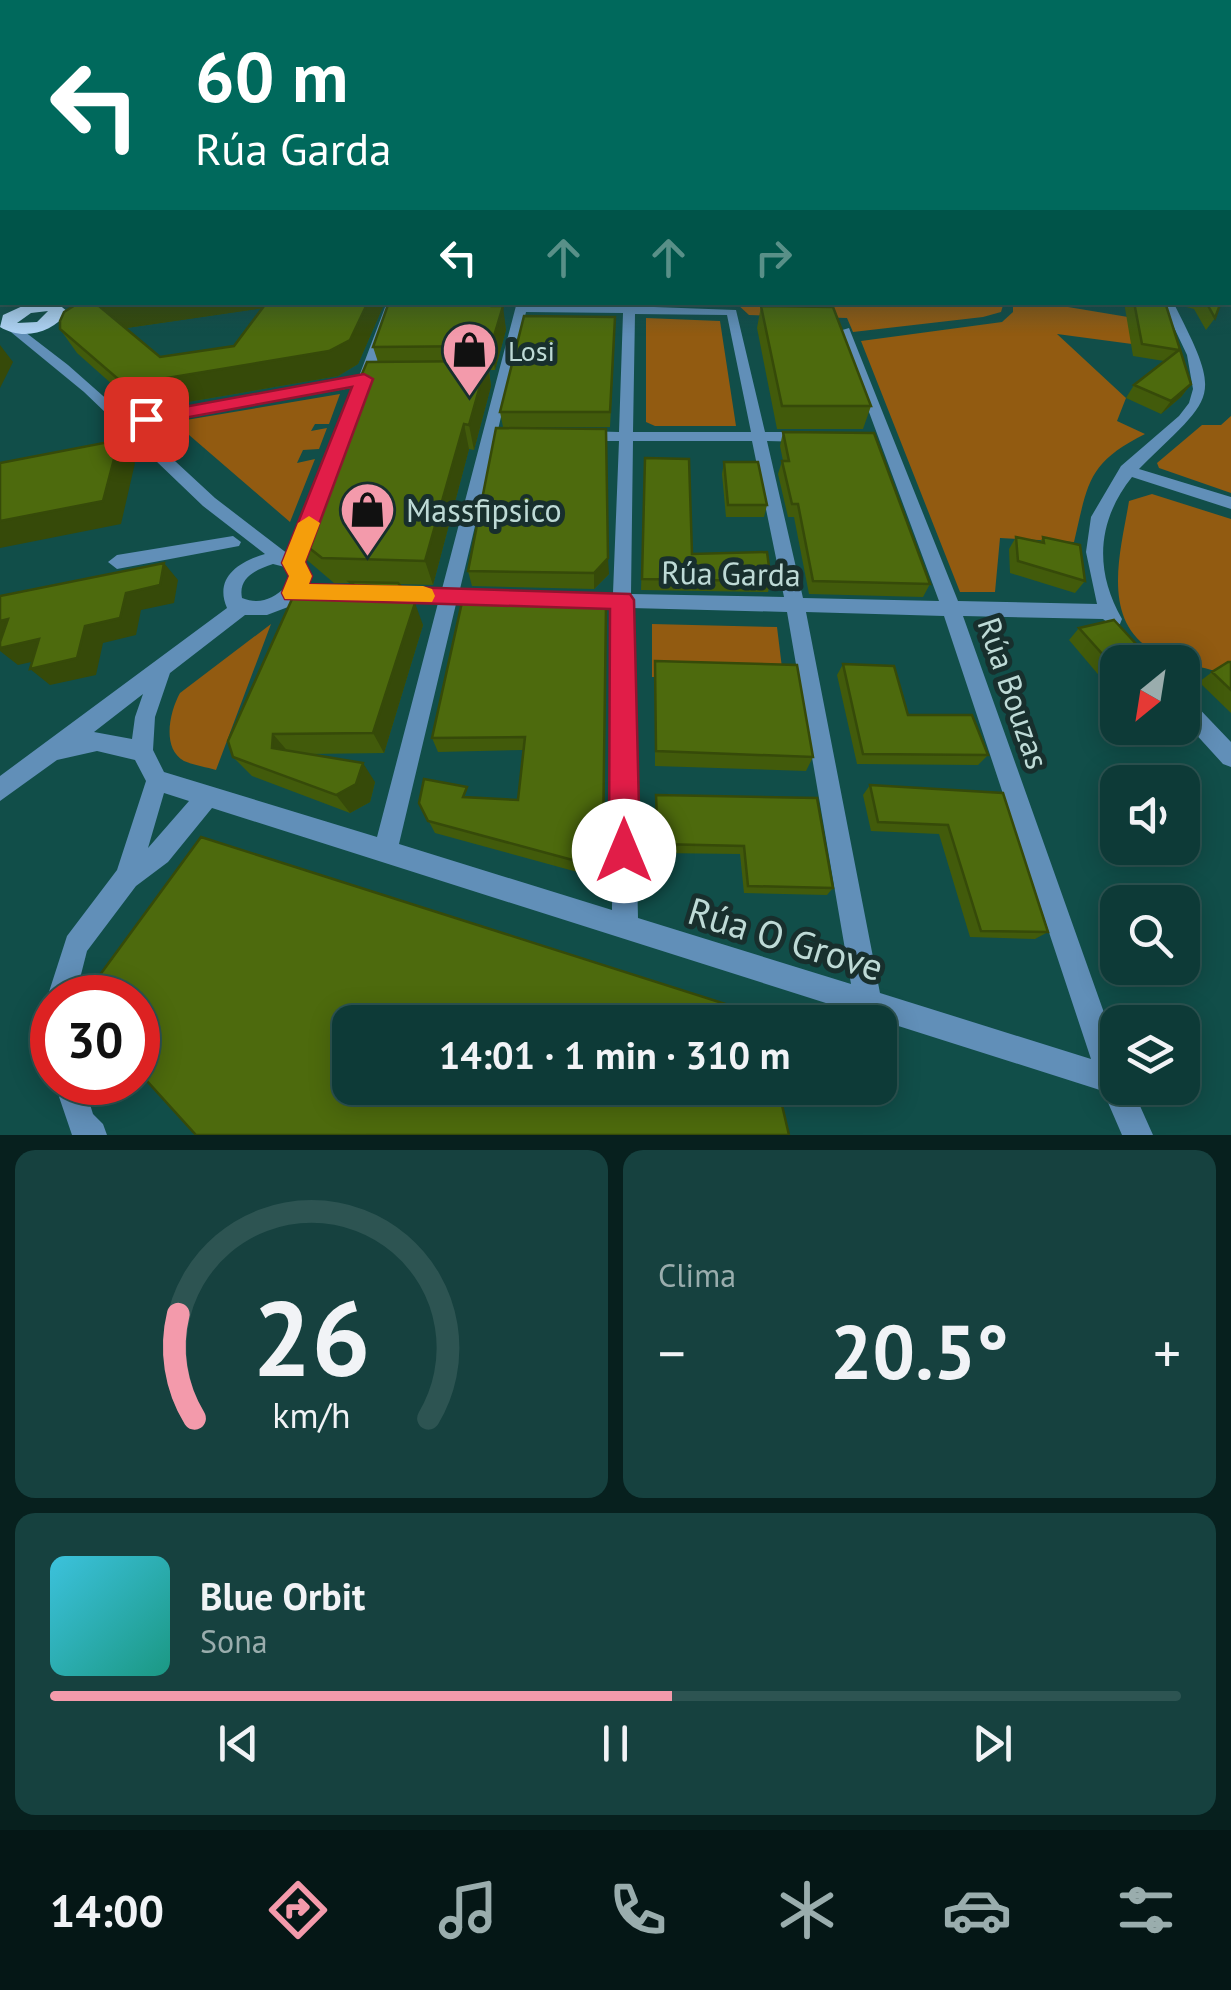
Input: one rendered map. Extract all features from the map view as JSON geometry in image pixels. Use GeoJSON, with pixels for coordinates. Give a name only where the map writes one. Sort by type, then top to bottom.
{"type":"FeatureCollection","features":[{"type":"Feature","properties":{"kind":"street"},"geometry":{"type":"LineString","coordinates":[[357,397],[392,305]]}},
{"type":"Feature","properties":{"kind":"street"},"geometry":{"type":"LineString","coordinates":[[385,852],[450,596],[497,435],[494,378],[523,305],[732,312],[794,605],[868,1003]]}},
{"type":"Feature","properties":{"kind":"street"},"geometry":{"type":"LineString","coordinates":[[1123,632],[1108,612],[1094,543],[1109,493],[1126,470],[1190,412],[1201,393],[1198,364],[1169,305]]}},
{"type":"Feature","properties":{"kind":"street"},"geometry":{"type":"LineString","coordinates":[[29,309],[46,350],[223,514],[259,537],[288,561],[301,576],[302,593],[263,609],[241,608],[234,603],[230,587],[243,571],[262,560],[288,561]]}},
{"type":"Feature","properties":{"kind":"street"},"geometry":{"type":"LineString","coordinates":[[29,309],[46,350]]}},
{"type":"Feature","properties":{"kind":"street"},"geometry":{"type":"LineString","coordinates":[[625,926],[622,600],[629,310]]}},
{"type":"Feature","properties":{"kind":"street","name":"Rúa Bouzas"},"geometry":{"type":"LineString","coordinates":[[846,331],[879,438],[951,608],[1100,1042]]}},
{"type":"Feature","properties":{"kind":"street"},"geometry":{"type":"LineString","coordinates":[[124,424],[364,379],[401,379]]}},
{"type":"Feature","properties":{"kind":"street"},"geometry":{"type":"LineString","coordinates":[[216,406],[219,387]]}},
{"type":"Feature","properties":{"kind":"street"},"geometry":{"type":"LineString","coordinates":[[556,436],[822,438]]}},
{"type":"Feature","properties":{"kind":"street"},"geometry":{"type":"LineString","coordinates":[[1126,470],[1231,502]]}},
{"type":"Feature","properties":{"kind":"street"},"geometry":{"type":"LineString","coordinates":[[288,561],[316,505]]}},
{"type":"Feature","properties":{"kind":"street"},"geometry":{"type":"LineString","coordinates":[[223,514],[243,571]]}},
{"type":"Feature","properties":{"kind":"street"},"geometry":{"type":"LineString","coordinates":[[117,562],[233,542]]}},
{"type":"Feature","properties":{"kind":"street","name":"Rúa Garda"},"geometry":{"type":"LineString","coordinates":[[363,594],[1108,612]]}},
{"type":"Feature","properties":{"kind":"street"},"geometry":{"type":"LineString","coordinates":[[0,790],[241,608]]}},
{"type":"Feature","properties":{"kind":"street"},"geometry":{"type":"LineString","coordinates":[[97,741],[113,714],[162,667]]}},
{"type":"Feature","properties":{"kind":"street"},"geometry":{"type":"LineString","coordinates":[[127,877],[158,780],[142,751],[145,717],[162,667]]}},
{"type":"Feature","properties":{"kind":"street"},"geometry":{"type":"LineString","coordinates":[[1200,723],[1231,757]]}},
{"type":"Feature","properties":{"kind":"street"},"geometry":{"type":"LineString","coordinates":[[51,751],[97,741],[142,751]]}},
{"type":"Feature","properties":{"kind":"street","name":"Rúa O Grove"},"geometry":{"type":"LineString","coordinates":[[158,780],[1100,1076]]}},
{"type":"Feature","properties":{"kind":"street"},"geometry":{"type":"LineString","coordinates":[[68,975],[76,945],[127,877],[160,854],[208,796]]}},
{"type":"Feature","properties":{"kind":"street"},"geometry":{"type":"LineString","coordinates":[[75,1105],[81,1123],[92,1135]]}},
{"type":"Feature","properties":{"kind":"street","name":"Rúa Bouzas"},"geometry":{"type":"LineString","coordinates":[[1124,1105],[1138,1135]]}},
{"type":"Feature","properties":{"kind":"shaded area"},"geometry":{"type":"Polygon","coordinates":[[[738,305],[1003,305],[1001,312],[983,317],[853,332],[847,318],[749,315],[738,305]]]}},
{"type":"Feature","properties":{"kind":"shaded area"},"geometry":{"type":"Polygon","coordinates":[[[1013,305],[1056,305],[1128,317],[1147,346],[1057,334],[1126,398],[1117,421],[1145,434],[1111,455],[1093,477],[1074,542],[1000,538],[995,592],[960,592],[861,341],[1002,322],[1013,312],[1013,305]]]}},
{"type":"Feature","properties":{"kind":"shaded area"},"geometry":{"type":"Polygon","coordinates":[[[646,318],[720,321],[736,426],[655,426],[646,422],[646,318]]]}},
{"type":"Feature","properties":{"kind":"shaded area"},"geometry":{"type":"Polygon","coordinates":[[[340,394],[329,424],[315,424],[311,431],[327,428],[319,449],[303,450],[297,463],[315,459],[290,522],[174,422],[340,394]]]}},
{"type":"Feature","properties":{"kind":"shaded area"},"geometry":{"type":"Polygon","coordinates":[[[1231,416],[1231,493],[1159,468],[1157,463],[1202,425],[1221,425],[1231,416]]]}},
{"type":"Feature","properties":{"kind":"shaded area"},"geometry":{"type":"Polygon","coordinates":[[[1152,494],[1231,519],[1231,676],[1200,667],[1200,645],[1146,645],[1124,618],[1118,579],[1129,501],[1152,494]]]}},
{"type":"Feature","properties":{"kind":"shaded area"},"geometry":{"type":"Polygon","coordinates":[[[271,624],[216,770],[184,761],[170,739],[173,709],[180,693],[271,624]]]}},
{"type":"Feature","properties":{"kind":"shaded area"},"geometry":{"type":"Polygon","coordinates":[[[652,624],[777,627],[783,676],[652,677],[652,624]]]}},
{"type":"Feature","properties":{"kind":"building"},"geometry":{"type":"Polygon","coordinates":[[[75,305],[105,305],[99,306],[160,357],[234,346],[265,305],[367,305],[350,340],[329,351],[125,385],[60,329],[64,312],[75,305]]]}},
{"type":"Feature","properties":{"kind":"building"},"geometry":{"type":"Polygon","coordinates":[[[388,305],[503,306],[491,346],[373,347],[388,305]]]}},
{"type":"Feature","properties":{"kind":"building"},"geometry":{"type":"Polygon","coordinates":[[[1135,305],[1166,305],[1191,384],[1171,401],[1134,385],[1179,350],[1142,344],[1135,305]]]}},
{"type":"Feature","properties":{"kind":"building"},"geometry":{"type":"Polygon","coordinates":[[[1208,305],[1220,305],[1215,318],[1208,305]]]}},
{"type":"Feature","properties":{"kind":"building"},"geometry":{"type":"Polygon","coordinates":[[[761,306],[833,307],[871,406],[782,406],[761,306]]]}},
{"type":"Feature","properties":{"kind":"building"},"geometry":{"type":"Polygon","coordinates":[[[524,316],[615,317],[610,412],[500,412],[524,316]]]}},
{"type":"Feature","properties":{"kind":"building"},"geometry":{"type":"Polygon","coordinates":[[[487,361],[469,425],[464,424],[425,561],[322,558],[294,536],[367,362],[487,361]]]}},
{"type":"Feature","properties":{"kind":"building"},"geometry":{"type":"Polygon","coordinates":[[[496,428],[606,429],[608,558],[594,573],[468,571],[496,428]]]}},
{"type":"Feature","properties":{"kind":"building"},"geometry":{"type":"Polygon","coordinates":[[[783,432],[874,433],[930,584],[813,581],[798,504],[792,504],[782,461],[789,461],[783,432]]]}},
{"type":"Feature","properties":{"kind":"building"},"geometry":{"type":"Polygon","coordinates":[[[119,440],[103,501],[0,521],[0,463],[119,440]]]}},
{"type":"Feature","properties":{"kind":"building"},"geometry":{"type":"Polygon","coordinates":[[[645,458],[689,459],[692,554],[767,552],[771,581],[642,579],[645,458]]]}},
{"type":"Feature","properties":{"kind":"building"},"geometry":{"type":"Polygon","coordinates":[[[724,462],[758,462],[767,505],[728,505],[724,462]]]}},
{"type":"Feature","properties":{"kind":"building"},"geometry":{"type":"Polygon","coordinates":[[[1016,537],[1044,543],[1043,537],[1080,545],[1085,581],[1018,561],[1016,537]]]}},
{"type":"Feature","properties":{"kind":"building"},"geometry":{"type":"Polygon","coordinates":[[[164,563],[160,585],[126,593],[120,618],[85,626],[77,658],[30,669],[39,639],[0,648],[8,619],[0,621],[0,596],[164,563]]]}},
{"type":"Feature","properties":{"kind":"building"},"geometry":{"type":"Polygon","coordinates":[[[350,582],[398,583],[415,603],[373,733],[273,734],[272,748],[363,763],[356,784],[336,795],[233,757],[228,741],[297,588],[360,590],[350,582]]]}},
{"type":"Feature","properties":{"kind":"building"},"geometry":{"type":"Polygon","coordinates":[[[464,593],[572,595],[562,605],[606,606],[603,840],[580,862],[428,821],[419,803],[424,779],[467,787],[463,797],[518,800],[525,737],[432,738],[464,593]]]}},
{"type":"Feature","properties":{"kind":"building"},"geometry":{"type":"Polygon","coordinates":[[[1114,620],[1137,645],[1100,645],[1100,651],[1079,628],[1114,620]]]}},
{"type":"Feature","properties":{"kind":"building"},"geometry":{"type":"Polygon","coordinates":[[[655,661],[797,665],[813,757],[656,751],[655,661]]]}},
{"type":"Feature","properties":{"kind":"building"},"geometry":{"type":"Polygon","coordinates":[[[1231,662],[1231,690],[1212,672],[1231,662]]]}},
{"type":"Feature","properties":{"kind":"building"},"geometry":{"type":"Polygon","coordinates":[[[843,664],[894,666],[908,715],[972,715],[988,755],[863,754],[843,664]]]}},
{"type":"Feature","properties":{"kind":"building"},"geometry":{"type":"Polygon","coordinates":[[[870,785],[1003,793],[1048,932],[981,931],[948,825],[878,822],[870,785]]]}},
{"type":"Feature","properties":{"kind":"building"},"geometry":{"type":"Polygon","coordinates":[[[656,795],[817,798],[833,888],[748,886],[744,846],[658,844],[656,795]]]}},
{"type":"Feature","properties":{"kind":"building"},"geometry":{"type":"Polygon","coordinates":[[[201,837],[729,1005],[332,1005],[332,1105],[782,1105],[789,1135],[196,1135],[160,1095],[160,975],[100,975],[201,837]]]}},
{"type":"Feature","properties":{"kind":"slow traffic"},"geometry":{"type":"LineString","coordinates":[[309,523],[293,563],[301,576],[294,593],[423,596]]}},
{"type":"Feature","properties":{"kind":"place","name":"Losi"},"geometry":{"type":"Point","coordinates":[469,399]}},
{"type":"Feature","properties":{"kind":"place","name":"Massfipsico"},"geometry":{"type":"Point","coordinates":[367,559]}},
{"type":"Feature","properties":{"kind":"route"},"geometry":{"type":"LineString","coordinates":[[146,419],[364,379],[293,563],[301,576],[294,593],[622,600],[624,851]]}}]}
